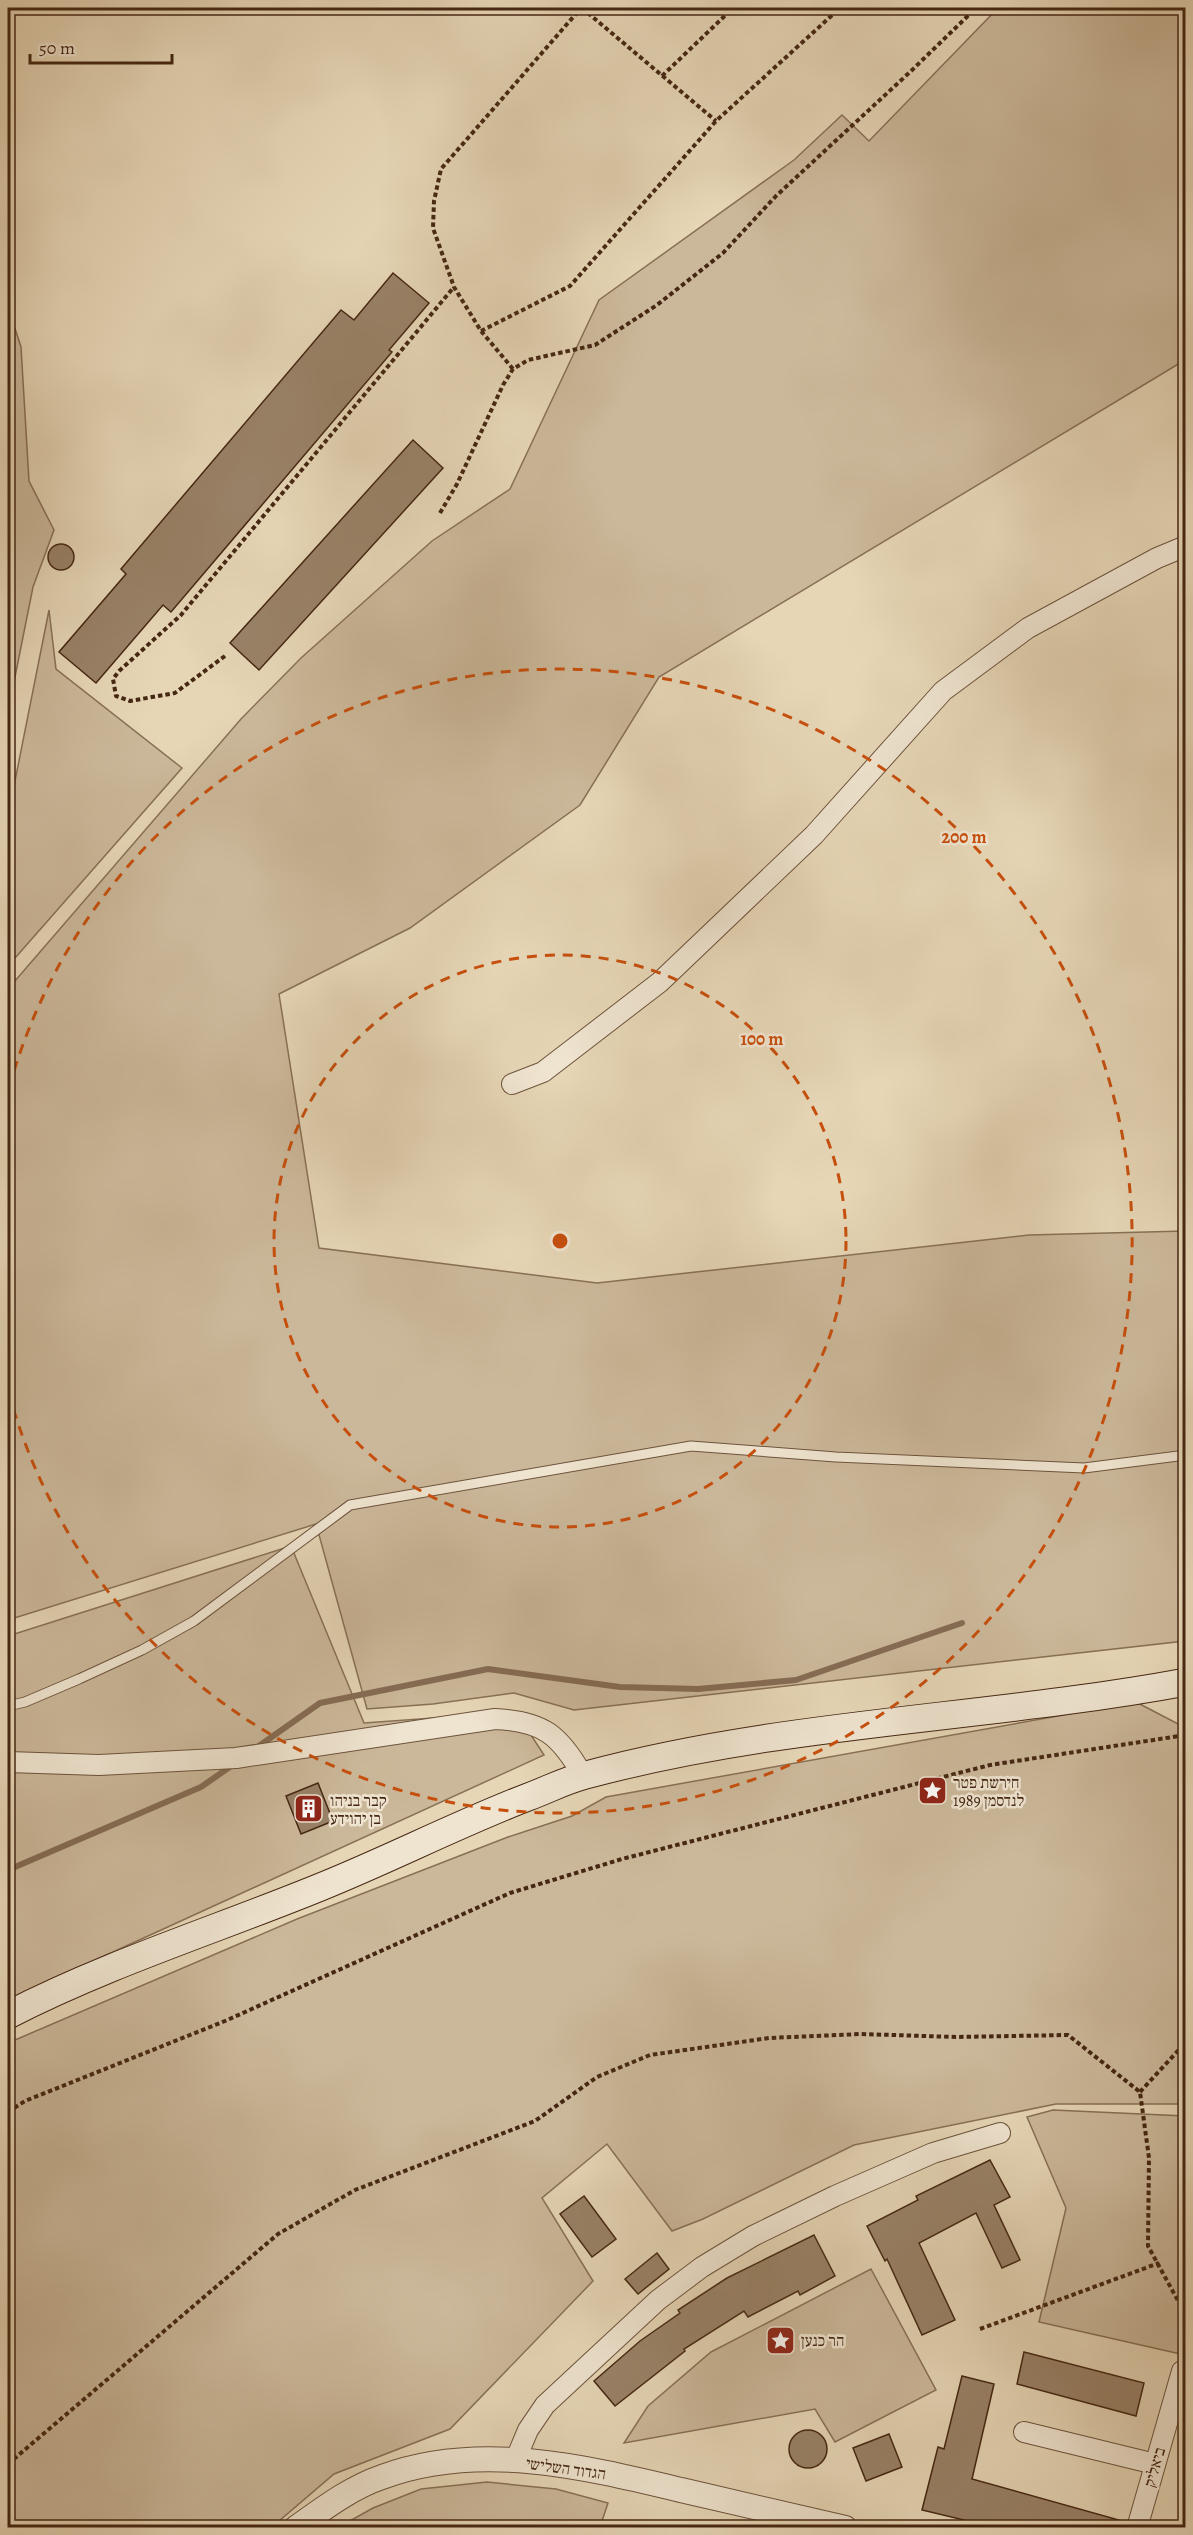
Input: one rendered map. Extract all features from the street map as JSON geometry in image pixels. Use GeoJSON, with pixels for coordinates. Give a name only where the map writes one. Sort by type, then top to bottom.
{"type":"FeatureCollection","features":[{"type":"Feature","properties":{"kind":"main road"},"geometry":{"type":"LineString","coordinates":[[8,2015],[61,1988],[325,1886],[488,1812],[583,1776],[717,1745],[982,1709],[1055,1704],[1185,1682]]}},
{"type":"Feature","properties":{"kind":"street"},"geometry":{"type":"LineString","coordinates":[[512,1084],[543,1072],[660,982],[814,835],[943,691],[1028,628],[1157,558],[1185,546]]}},
{"type":"Feature","properties":{"kind":"street"},"geometry":{"type":"LineString","coordinates":[[8,1762],[99,1765],[236,1758],[504,1719],[521,1720],[543,1728],[561,1743],[583,1776]]}},
{"type":"Feature","properties":{"kind":"street"},"geometry":{"type":"LineString","coordinates":[[515,2461],[528,2430],[545,2405],[658,2300],[702,2267],[753,2236],[933,2152],[1000,2133]]}},
{"type":"Feature","properties":{"kind":"street","name":"ביאליק"},"geometry":{"type":"LineString","coordinates":[[1137,2528],[1182,2371]]}},
{"type":"Feature","properties":{"kind":"street"},"geometry":{"type":"LineString","coordinates":[[1024,2432],[1155,2464]]}},
{"type":"Feature","properties":{"kind":"street","name":"הגדוד השלישי"},"geometry":{"type":"LineString","coordinates":[[296,2528],[346,2494],[382,2477],[448,2462],[515,2461],[542,2461],[594,2470],[817,2525],[845,2528]]}},
{"type":"Feature","properties":{"kind":"lane"},"geometry":{"type":"LineString","coordinates":[[8,1706],[25,1702],[79,1679],[142,1650],[194,1621],[350,1505],[691,1446],[836,1457],[1084,1468],[1185,1455]]}},
{"type":"Feature","properties":{"kind":"path"},"geometry":{"type":"LineString","coordinates":[[513,369],[481,331],[454,287],[433,228],[434,201],[441,169],[581,8],[716,121]]}},
{"type":"Feature","properties":{"kind":"path"},"geometry":{"type":"LineString","coordinates":[[662,76],[733,8]]}},
{"type":"Feature","properties":{"kind":"path"},"geometry":{"type":"LineString","coordinates":[[481,331],[570,286],[716,121],[840,8]]}},
{"type":"Feature","properties":{"kind":"path"},"geometry":{"type":"LineString","coordinates":[[440,513],[457,484],[473,444],[513,369],[528,360],[595,345],[657,305],[723,253],[776,196],[976,8]]}},
{"type":"Feature","properties":{"kind":"path"},"geometry":{"type":"LineString","coordinates":[[225,656],[175,693],[130,702],[116,696],[113,688],[113,680],[119,671],[181,615],[454,287]]}},
{"type":"Feature","properties":{"kind":"path"},"geometry":{"type":"LineString","coordinates":[[8,2112],[25,2101],[225,2021],[510,1893],[622,1859],[990,1765],[1185,1735]]}},
{"type":"Feature","properties":{"kind":"path"},"geometry":{"type":"LineString","coordinates":[[8,2464],[278,2234],[355,2190],[535,2121],[597,2078],[650,2055],[769,2038],[861,2034],[956,2037],[1068,2035],[1140,2092],[1149,2158],[1149,2246],[1182,2308],[1182,2371]]}},
{"type":"Feature","properties":{"kind":"path"},"geometry":{"type":"LineString","coordinates":[[1140,2092],[1185,2042]]}},
{"type":"Feature","properties":{"kind":"path"},"geometry":{"type":"LineString","coordinates":[[980,2329],[1159,2263]]}},
{"type":"Feature","properties":{"kind":"shaded area"},"geometry":{"type":"Polygon","coordinates":[[[998,8],[1185,8],[1185,360],[659,677],[580,805],[410,928],[279,994],[319,1248],[597,1283],[1029,1235],[1185,1231],[1185,1641],[574,1710],[514,1693],[433,1704],[367,1709],[316,1524],[8,1620],[8,989],[241,719],[301,658],[432,541],[510,489],[599,300],[794,160],[842,115],[869,141],[998,8]]]}},
{"type":"Feature","properties":{"kind":"shaded area"},"geometry":{"type":"Polygon","coordinates":[[[8,307],[21,347],[29,481],[54,530],[33,587],[8,712],[8,307]]]}},
{"type":"Feature","properties":{"kind":"shaded area"},"geometry":{"type":"Polygon","coordinates":[[[49,610],[56,669],[182,768],[8,966],[8,793],[14,786],[49,610]]]}},
{"type":"Feature","properties":{"kind":"shaded area"},"geometry":{"type":"Polygon","coordinates":[[[291,1546],[364,1723],[516,1712],[544,1755],[8,2000],[8,1636],[291,1546]]]}},
{"type":"Feature","properties":{"kind":"shaded area"},"geometry":{"type":"Polygon","coordinates":[[[1136,1702],[1182,1726],[1186,1748],[1185,2104],[1056,2104],[854,2145],[703,2219],[672,2231],[607,2144],[542,2198],[593,2281],[450,2429],[334,2474],[272,2527],[8,2527],[8,2043],[297,1919],[508,1837],[572,1816],[606,1797],[1136,1702]]]}},
{"type":"Feature","properties":{"kind":"shaded area"},"geometry":{"type":"Polygon","coordinates":[[[1053,2110],[1185,2116],[1185,2355],[1039,2322],[1066,2208],[1027,2117],[1053,2110]]]}},
{"type":"Feature","properties":{"kind":"shaded area"},"geometry":{"type":"Polygon","coordinates":[[[871,2269],[936,2390],[835,2442],[815,2409],[624,2443],[648,2406],[711,2352],[871,2269]]]}},
{"type":"Feature","properties":{"kind":"shaded area"},"geometry":{"type":"Polygon","coordinates":[[[487,2482],[556,2489],[608,2503],[600,2527],[339,2527],[373,2508],[421,2489],[487,2482]]]}},
{"type":"Feature","properties":{"kind":"building"},"geometry":{"type":"Polygon","coordinates":[[[393,273],[429,303],[389,350],[392,352],[171,612],[163,605],[96,683],[59,652],[126,574],[121,569],[341,310],[354,320],[393,273]]]}},
{"type":"Feature","properties":{"kind":"building"},"geometry":{"type":"Polygon","coordinates":[[[413,440],[443,468],[259,670],[230,643],[413,440]]]}},
{"type":"Feature","properties":{"kind":"building"},"geometry":{"type":"Polygon","coordinates":[[[61,544],[71,547],[74,557],[71,567],[61,570],[51,567],[48,557],[51,547],[61,544]]]}},
{"type":"Feature","properties":{"kind":"building","name":"קבר בניהו בן יהוידע"},"geometry":{"type":"Polygon","coordinates":[[[318,1783],[333,1821],[301,1834],[286,1796],[318,1783]]]}},
{"type":"Feature","properties":{"kind":"building"},"geometry":{"type":"Polygon","coordinates":[[[990,2160],[1010,2197],[994,2205],[1020,2260],[1002,2268],[976,2213],[919,2243],[955,2320],[922,2335],[887,2259],[885,2261],[867,2226],[918,2200],[916,2196],[990,2160]]]}},
{"type":"Feature","properties":{"kind":"building"},"geometry":{"type":"Polygon","coordinates":[[[584,2196],[616,2239],[592,2257],[560,2214],[584,2196]]]}},
{"type":"Feature","properties":{"kind":"building"},"geometry":{"type":"Polygon","coordinates":[[[814,2235],[835,2276],[800,2295],[798,2291],[748,2317],[744,2311],[684,2349],[685,2351],[615,2406],[594,2381],[640,2341],[680,2313],[678,2310],[727,2278],[814,2235]]]}},
{"type":"Feature","properties":{"kind":"building"},"geometry":{"type":"Polygon","coordinates":[[[657,2253],[669,2269],[638,2294],[625,2279],[657,2253]]]}},
{"type":"Feature","properties":{"kind":"building"},"geometry":{"type":"Polygon","coordinates":[[[1024,2352],[1144,2383],[1136,2416],[1017,2384],[1024,2352]]]}},
{"type":"Feature","properties":{"kind":"building"},"geometry":{"type":"Polygon","coordinates":[[[962,2376],[994,2384],[972,2479],[1126,2522],[1125,2528],[985,2528],[985,2525],[922,2510],[938,2447],[944,2449],[962,2376]]]}},
{"type":"Feature","properties":{"kind":"building"},"geometry":{"type":"Polygon","coordinates":[[[808,2430],[821,2436],[827,2449],[821,2462],[808,2468],[795,2462],[789,2449],[795,2436],[808,2430]]]}},
{"type":"Feature","properties":{"kind":"building"},"geometry":{"type":"Polygon","coordinates":[[[889,2434],[902,2467],[866,2481],[853,2448],[889,2434]]]}},
{"type":"Feature","properties":{"kind":"waterway"},"geometry":{"type":"LineString","coordinates":[[256,1748],[320,1703],[488,1669],[620,1687],[698,1689],[796,1680],[962,1623]]}},
{"type":"Feature","properties":{"kind":"waterway"},"geometry":{"type":"LineString","coordinates":[[8,1870],[201,1787],[234,1764]]}},
{"type":"Feature","properties":{"kind":"place","name":"חירשת פטר לנדסמן 1989"},"geometry":{"type":"Point","coordinates":[932,1791]}},
{"type":"Feature","properties":{"kind":"place","name":"קבר בניהו בן יהוידע"},"geometry":{"type":"Point","coordinates":[309,1809]}},
{"type":"Feature","properties":{"kind":"place","name":"הר כנען"},"geometry":{"type":"Point","coordinates":[780,2340]}}]}
